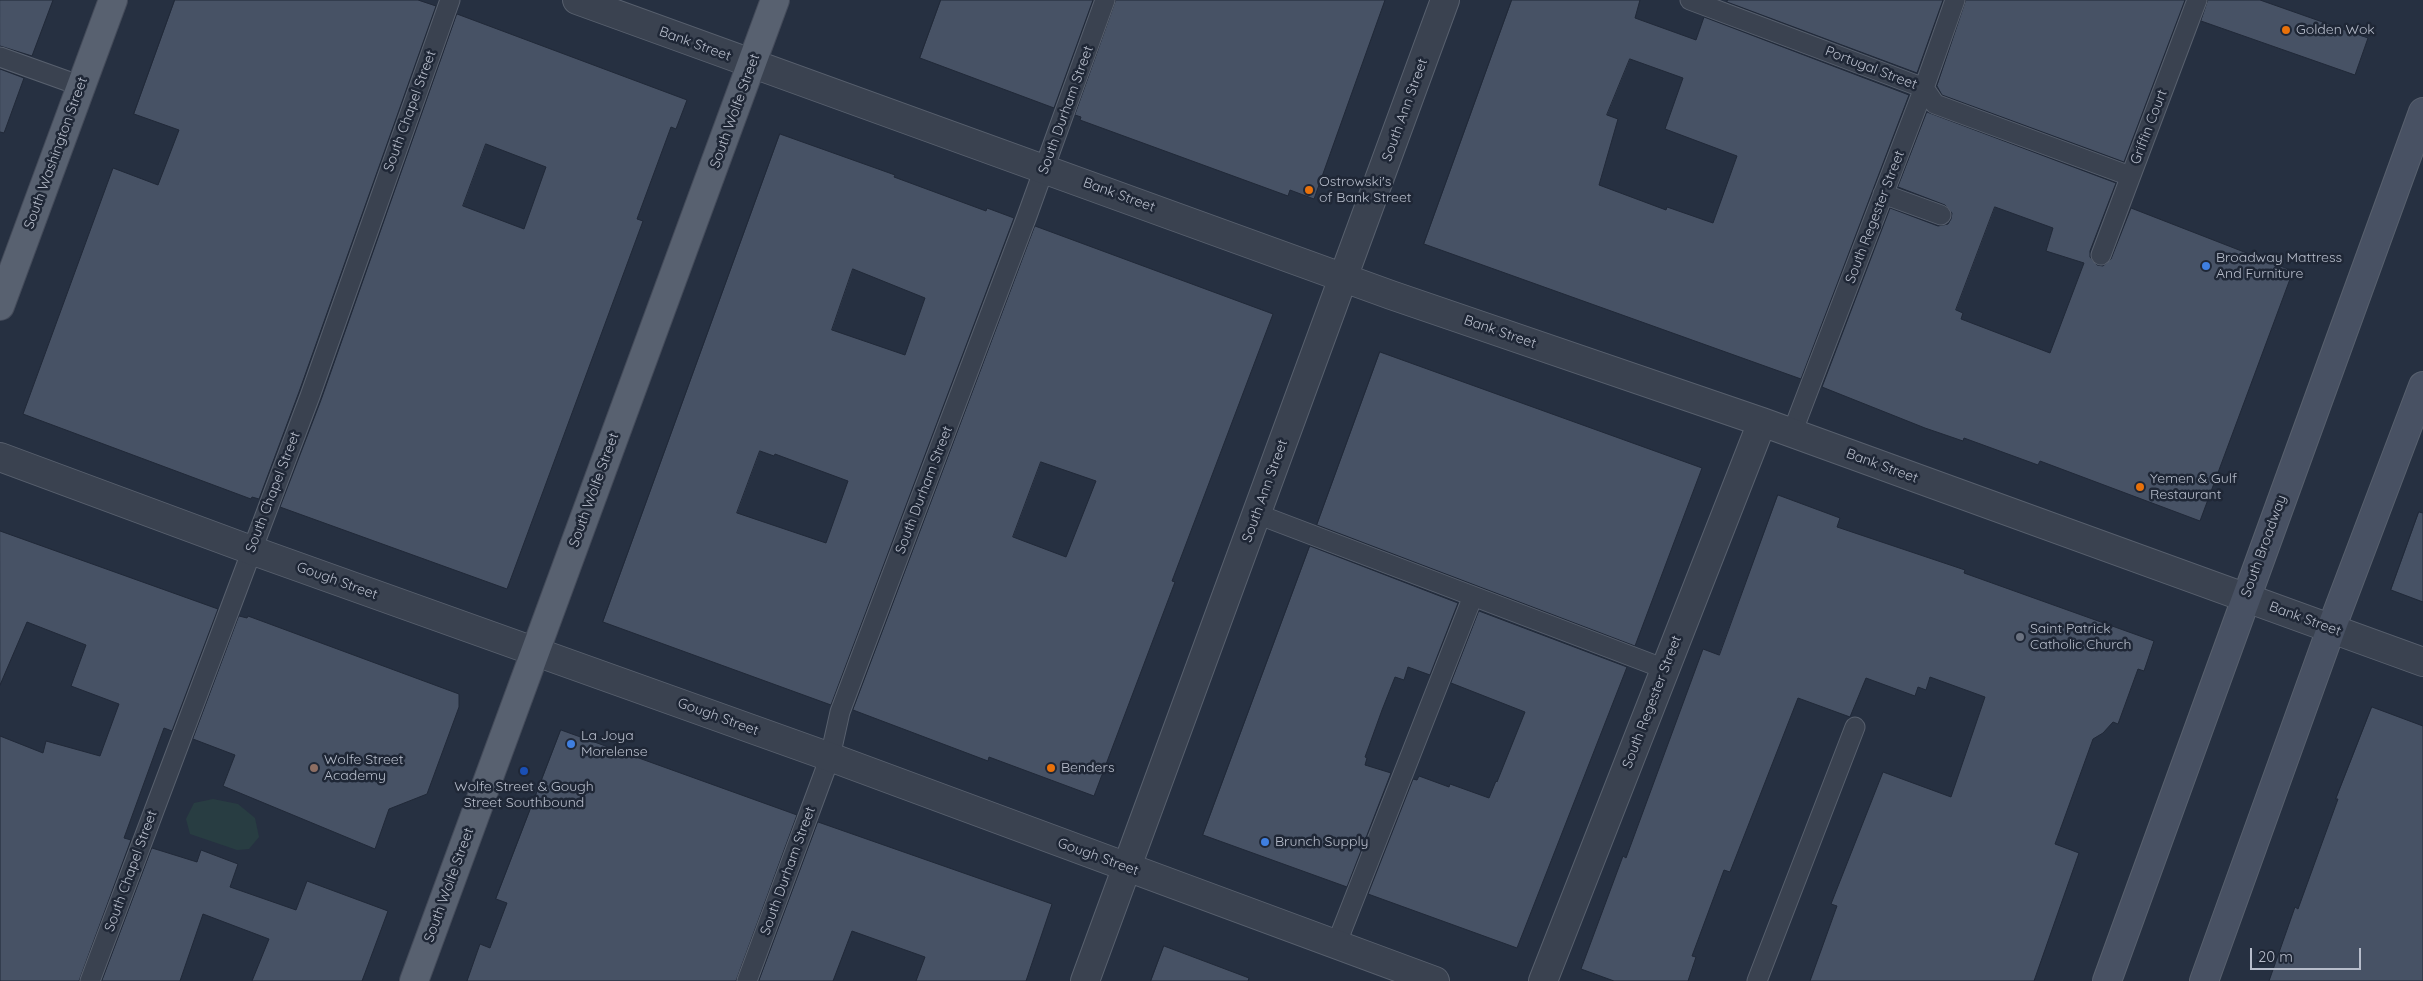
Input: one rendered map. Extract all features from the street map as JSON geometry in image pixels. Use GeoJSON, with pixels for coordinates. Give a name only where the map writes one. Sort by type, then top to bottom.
{"type":"FeatureCollection","features":[{"type":"Feature","properties":{"kind":"main road","name":"South Washington Street"},"geometry":{"type":"LineString","coordinates":[[0,306],[113,0]]}},
{"type":"Feature","properties":{"kind":"main road","name":"South Wolfe Street"},"geometry":{"type":"LineString","coordinates":[[414,981],[775,0]]}},
{"type":"Feature","properties":{"kind":"main road","name":"South Broadway"},"geometry":{"type":"LineString","coordinates":[[2107,981],[2245,597],[2423,112]]}},
{"type":"Feature","properties":{"kind":"main road"},"geometry":{"type":"LineString","coordinates":[[2204,981],[2331,629],[2423,386]]}},
{"type":"Feature","properties":{"kind":"street","name":"Bank Street"},"geometry":{"type":"LineString","coordinates":[[577,0],[752,65],[1045,168],[1344,277],[1762,422],[2423,662]]}},
{"type":"Feature","properties":{"kind":"street","name":"South Ann Street"},"geometry":{"type":"LineString","coordinates":[[1085,981],[1445,0]]}},
{"type":"Feature","properties":{"kind":"street","name":"South Regester Street"},"geometry":{"type":"LineString","coordinates":[[1543,981],[1762,422]]}},
{"type":"Feature","properties":{"kind":"street","name":"Gough Street"},"geometry":{"type":"LineString","coordinates":[[0,457],[251,550],[830,757],[1435,981]]}},
{"type":"Feature","properties":{"kind":"lane","name":"South Chapel Street"},"geometry":{"type":"LineString","coordinates":[[90,981],[310,396],[450,0]]}},
{"type":"Feature","properties":{"kind":"lane","name":"South Durham Street"},"geometry":{"type":"LineString","coordinates":[[747,981],[830,757],[840,712],[1045,168],[1105,0]]}},
{"type":"Feature","properties":{"kind":"lane","name":"Portugal Street"},"geometry":{"type":"LineString","coordinates":[[1690,0],[1924,88],[1935,104],[2130,176]]}},
{"type":"Feature","properties":{"kind":"lane","name":"South Regester Street"},"geometry":{"type":"LineString","coordinates":[[1792,433],[1924,88],[1955,0]]}},
{"type":"Feature","properties":{"kind":"lane","name":"Griffin Court"},"geometry":{"type":"LineString","coordinates":[[2101,255],[2196,0]]}},
{"type":"Feature","properties":{"kind":"lane"},"geometry":{"type":"LineString","coordinates":[[0,57],[81,86]]}},
{"type":"Feature","properties":{"kind":"lane"},"geometry":{"type":"LineString","coordinates":[[1883,194],[1941,215]]}},
{"type":"Feature","properties":{"kind":"lane"},"geometry":{"type":"LineString","coordinates":[[1257,514],[1665,669]]}},
{"type":"Feature","properties":{"kind":"lane"},"geometry":{"type":"LineString","coordinates":[[1336,945],[1473,596]]}},
{"type":"Feature","properties":{"kind":"lane"},"geometry":{"type":"LineString","coordinates":[[1757,981],[1855,727]]}},
{"type":"Feature","properties":{"kind":"green space"},"geometry":{"type":"Polygon","coordinates":[[[213,799],[238,804],[255,818],[259,837],[249,849],[237,850],[190,834],[186,819],[194,803],[213,799]]]}},
{"type":"Feature","properties":{"kind":"building"},"geometry":{"type":"Polygon","coordinates":[[[0,0],[53,0],[32,56],[0,46],[0,0]]]}},
{"type":"Feature","properties":{"kind":"building"},"geometry":{"type":"Polygon","coordinates":[[[175,0],[418,0],[436,6],[259,499],[252,497],[251,499],[23,414],[113,168],[158,185],[179,130],[134,114],[175,0]]]}},
{"type":"Feature","properties":{"kind":"building"},"geometry":{"type":"Polygon","coordinates":[[[941,0],[1093,0],[1054,108],[920,58],[941,0]]]}},
{"type":"Feature","properties":{"kind":"building"},"geometry":{"type":"Polygon","coordinates":[[[1116,0],[1385,0],[1314,199],[1290,190],[1288,196],[1080,120],[1081,117],[1075,115],[1116,0]]]}},
{"type":"Feature","properties":{"kind":"building"},"geometry":{"type":"Polygon","coordinates":[[[1512,0],[1640,0],[1635,18],[1696,40],[1704,17],[1909,95],[1801,379],[1424,244],[1512,0]],[[1630,59],[1607,115],[1618,119],[1599,185],[1666,210],[1667,207],[1713,223],[1737,156],[1665,129],[1683,78],[1630,59]]]}},
{"type":"Feature","properties":{"kind":"building"},"geometry":{"type":"Polygon","coordinates":[[[1728,0],[1943,0],[1917,73],[1727,2],[1728,0]]]}},
{"type":"Feature","properties":{"kind":"building"},"geometry":{"type":"Polygon","coordinates":[[[1966,0],[2185,0],[2124,162],[1942,95],[1937,86],[1966,0]]]}},
{"type":"Feature","properties":{"kind":"building","name":"Golden Wok"},"geometry":{"type":"Polygon","coordinates":[[[2208,0],[2260,0],[2368,38],[2355,75],[2201,21],[2208,0]]]}},
{"type":"Feature","properties":{"kind":"building"},"geometry":{"type":"Polygon","coordinates":[[[457,14],[687,100],[676,129],[671,127],[637,219],[643,221],[507,589],[280,507],[321,400],[457,14]],[[486,144],[463,206],[524,229],[546,167],[486,144]]]}},
{"type":"Feature","properties":{"kind":"building"},"geometry":{"type":"Polygon","coordinates":[[[0,69],[24,78],[4,133],[0,132],[0,69]]]}},
{"type":"Feature","properties":{"kind":"building"},"geometry":{"type":"Polygon","coordinates":[[[1927,112],[2116,183],[2090,251],[2090,257],[2097,265],[2103,266],[2111,259],[2131,208],[2293,271],[2200,521],[2040,461],[2038,465],[1964,438],[1963,441],[1925,428],[1822,387],[1890,208],[1938,226],[1948,224],[1951,219],[1952,213],[1945,205],[1898,187],[1927,112]],[[1995,207],[1956,310],[1963,313],[1961,319],[2050,353],[2084,263],[2046,251],[2053,228],[1995,207]]]}},
{"type":"Feature","properties":{"kind":"building"},"geometry":{"type":"Polygon","coordinates":[[[780,134],[895,175],[894,177],[986,211],[987,208],[1014,218],[831,705],[603,622],[780,134]],[[853,269],[832,330],[905,355],[925,298],[853,269]],[[760,451],[737,513],[826,543],[848,481],[775,454],[774,456],[760,451]]]}},
{"type":"Feature","properties":{"kind":"building"},"geometry":{"type":"Polygon","coordinates":[[[1035,226],[1273,314],[1172,581],[1175,582],[1094,796],[989,757],[988,761],[853,710],[1035,226]],[[1041,462],[1013,537],[1066,557],[1096,481],[1041,462]]]}},
{"type":"Feature","properties":{"kind":"building"},"geometry":{"type":"Polygon","coordinates":[[[1380,352],[1702,468],[1635,646],[1317,525],[1380,352]]]}},
{"type":"Feature","properties":{"kind":"building"},"geometry":{"type":"Polygon","coordinates":[[[1778,495],[1840,518],[1837,527],[1965,570],[1964,573],[2154,641],[2144,671],[2138,669],[2118,724],[2113,722],[2103,733],[2093,739],[2055,844],[2079,853],[2034,981],[1810,981],[1837,906],[1831,904],[1883,772],[1951,797],[1985,697],[1930,677],[1926,690],[1918,687],[1915,696],[1866,678],[1850,717],[1798,698],[1730,872],[1724,870],[1692,956],[1696,957],[1688,981],[1614,981],[1581,969],[1623,856],[1626,858],[1703,649],[1719,655],[1778,495]]]}},
{"type":"Feature","properties":{"kind":"building"},"geometry":{"type":"Polygon","coordinates":[[[2419,512],[2423,513],[2423,602],[2391,590],[2419,512]]]}},
{"type":"Feature","properties":{"kind":"building"},"geometry":{"type":"Polygon","coordinates":[[[0,531],[218,609],[172,731],[164,728],[124,838],[131,840],[79,981],[0,981],[0,736],[43,753],[46,741],[100,756],[119,704],[71,686],[86,645],[27,622],[0,685],[0,531]]]}},
{"type":"Feature","properties":{"kind":"building"},"geometry":{"type":"Polygon","coordinates":[[[1310,546],[1458,603],[1430,675],[1408,667],[1404,680],[1395,677],[1382,710],[1365,757],[1367,758],[1365,765],[1391,773],[1347,887],[1203,835],[1310,546]]]}},
{"type":"Feature","properties":{"kind":"building"},"geometry":{"type":"Polygon","coordinates":[[[1479,611],[1627,667],[1517,948],[1368,894],[1413,779],[1417,780],[1419,776],[1449,787],[1450,784],[1489,798],[1525,712],[1451,683],[1479,611]]]}},
{"type":"Feature","properties":{"kind":"building","name":"Wolfe Street Academy"},"geometry":{"type":"Polygon","coordinates":[[[239,616],[247,618],[248,616],[459,694],[459,707],[427,794],[389,809],[375,849],[223,786],[235,755],[193,739],[239,616]]]}},
{"type":"Feature","properties":{"kind":"building"},"geometry":{"type":"Polygon","coordinates":[[[2372,707],[2423,726],[2423,981],[2269,981],[2295,907],[2298,909],[2338,799],[2336,799],[2372,707]]]}},
{"type":"Feature","properties":{"kind":"building"},"geometry":{"type":"Polygon","coordinates":[[[561,730],[797,815],[736,981],[467,981],[480,944],[490,948],[507,903],[496,899],[561,730]]]}},
{"type":"Feature","properties":{"kind":"building"},"geometry":{"type":"Polygon","coordinates":[[[818,822],[1052,904],[1026,981],[916,981],[925,957],[852,931],[833,981],[759,981],[818,822]]]}},
{"type":"Feature","properties":{"kind":"building"},"geometry":{"type":"Polygon","coordinates":[[[152,848],[197,862],[201,850],[238,864],[230,887],[296,910],[307,881],[388,911],[362,981],[252,981],[269,939],[203,914],[180,981],[102,981],[152,848]]]}},
{"type":"Feature","properties":{"kind":"building"},"geometry":{"type":"Polygon","coordinates":[[[1164,946],[1249,978],[1248,981],[1151,981],[1164,946]]]}},
{"type":"Feature","properties":{"kind":"place","name":"Golden Wok"},"geometry":{"type":"Point","coordinates":[2286,30]}},
{"type":"Feature","properties":{"kind":"place","name":"Ostrowski's of Bank Street"},"geometry":{"type":"Point","coordinates":[1309,190]}},
{"type":"Feature","properties":{"kind":"place","name":"Broadway Mattress And Furniture"},"geometry":{"type":"Point","coordinates":[2206,266]}},
{"type":"Feature","properties":{"kind":"place","name":"Yemen & Gulf Restaurant"},"geometry":{"type":"Point","coordinates":[2140,487]}},
{"type":"Feature","properties":{"kind":"place","name":"Saint Patrick Catholic Church"},"geometry":{"type":"Point","coordinates":[2020,637]}},
{"type":"Feature","properties":{"kind":"place","name":"La Joya Morelense"},"geometry":{"type":"Point","coordinates":[571,744]}},
{"type":"Feature","properties":{"kind":"place","name":"Wolfe Street Academy"},"geometry":{"type":"Point","coordinates":[314,768]}},
{"type":"Feature","properties":{"kind":"place","name":"Benders"},"geometry":{"type":"Point","coordinates":[1051,768]}},
{"type":"Feature","properties":{"kind":"place","name":"Wolfe Street & Gough Street Southbound"},"geometry":{"type":"Point","coordinates":[524,771]}},
{"type":"Feature","properties":{"kind":"place","name":"Brunch Supply"},"geometry":{"type":"Point","coordinates":[1265,842]}}]}
